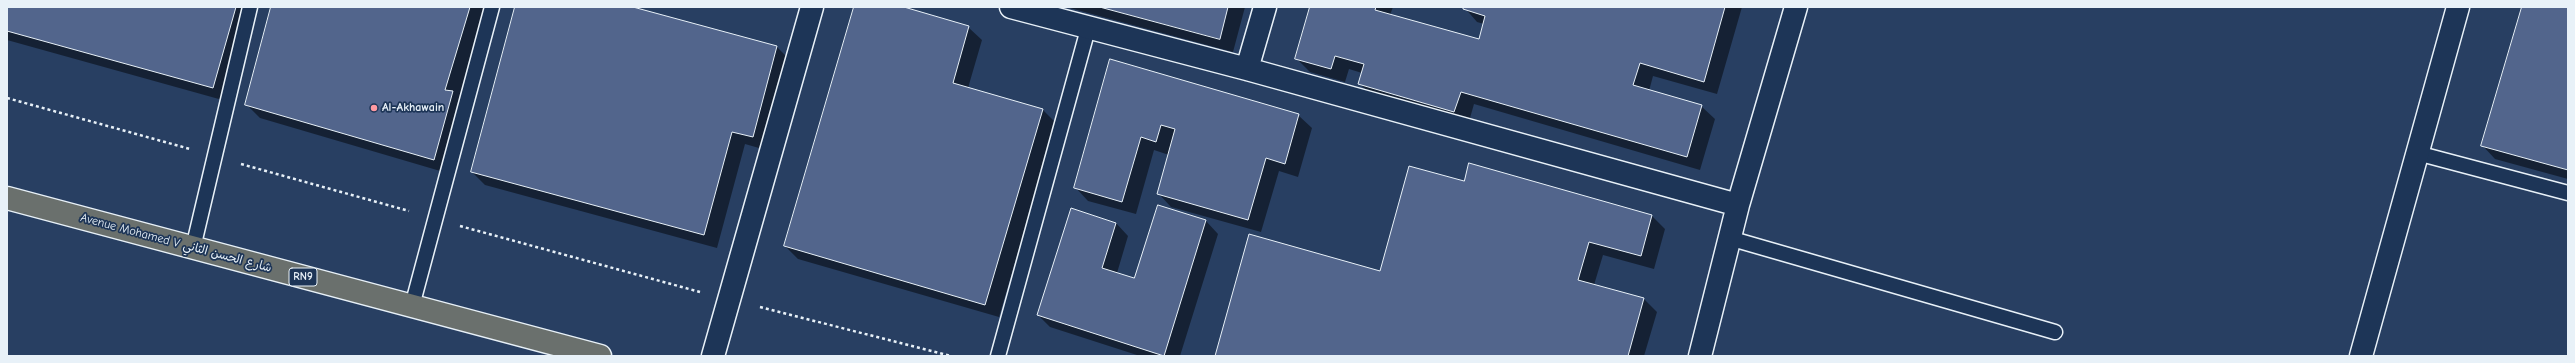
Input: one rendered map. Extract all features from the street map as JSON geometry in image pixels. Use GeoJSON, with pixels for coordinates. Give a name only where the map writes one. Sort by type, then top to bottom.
{"type":"FeatureCollection","features":[{"type":"Feature","properties":{"kind":"main road","name":"Avenue Mohamed V شارع الحسن الثاني"},"geometry":{"type":"LineString","coordinates":[[7,198],[600,356]]}},
{"type":"Feature","properties":{"kind":"street"},"geometry":{"type":"LineString","coordinates":[[1010,7],[1088,29],[1247,70],[1738,205]]}},
{"type":"Feature","properties":{"kind":"street"},"geometry":{"type":"LineString","coordinates":[[1247,70],[1265,7]]}},
{"type":"Feature","properties":{"kind":"street"},"geometry":{"type":"LineString","coordinates":[[1700,356],[1738,205],[1796,7]]}},
{"type":"Feature","properties":{"kind":"street"},"geometry":{"type":"LineString","coordinates":[[2361,356],[2458,7]]}},
{"type":"Feature","properties":{"kind":"street"},"geometry":{"type":"LineString","coordinates":[[713,356],[808,8]]}},
{"type":"Feature","properties":{"kind":"lane"},"geometry":{"type":"LineString","coordinates":[[193,248],[250,7]]}},
{"type":"Feature","properties":{"kind":"lane"},"geometry":{"type":"LineString","coordinates":[[412,306],[492,7]]}},
{"type":"Feature","properties":{"kind":"lane"},"geometry":{"type":"LineString","coordinates":[[998,356],[1088,29]]}},
{"type":"Feature","properties":{"kind":"lane"},"geometry":{"type":"LineString","coordinates":[[2417,153],[2568,193]]}},
{"type":"Feature","properties":{"kind":"lane"},"geometry":{"type":"LineString","coordinates":[[1729,238],[2055,332]]}},
{"type":"Feature","properties":{"kind":"path"},"geometry":{"type":"LineString","coordinates":[[7,98],[436,219],[729,299],[951,356]]}},
{"type":"Feature","properties":{"kind":"building"},"geometry":{"type":"Polygon","coordinates":[[[7,7],[236,7],[213,88],[7,31],[7,7]]]}},
{"type":"Feature","properties":{"kind":"building"},"geometry":{"type":"Polygon","coordinates":[[[271,7],[470,7],[445,90],[453,91],[434,160],[245,105],[271,7]]]}},
{"type":"Feature","properties":{"kind":"building"},"geometry":{"type":"Polygon","coordinates":[[[515,7],[633,7],[777,46],[753,137],[732,132],[704,235],[471,172],[515,7]]]}},
{"type":"Feature","properties":{"kind":"building"},"geometry":{"type":"Polygon","coordinates":[[[854,7],[904,7],[969,26],[953,83],[1043,109],[985,305],[784,246],[854,7]]]}},
{"type":"Feature","properties":{"kind":"building"},"geometry":{"type":"Polygon","coordinates":[[[1100,7],[1228,7],[1220,39],[1100,7]]]}},
{"type":"Feature","properties":{"kind":"building"},"geometry":{"type":"Polygon","coordinates":[[[1310,7],[1376,7],[1375,10],[1479,39],[1485,16],[1463,9],[1463,7],[1725,7],[1704,82],[1640,63],[1633,85],[1702,105],[1687,157],[1461,92],[1454,112],[1358,84],[1364,64],[1335,56],[1331,69],[1295,59],[1310,7]]]}},
{"type":"Feature","properties":{"kind":"building"},"geometry":{"type":"Polygon","coordinates":[[[2522,7],[2568,7],[2568,170],[2481,146],[2522,7]]]}},
{"type":"Feature","properties":{"kind":"building"},"geometry":{"type":"Polygon","coordinates":[[[1110,59],[1299,114],[1285,164],[1266,158],[1248,220],[1157,194],[1175,129],[1161,125],[1156,142],[1141,137],[1122,202],[1074,188],[1110,59]]]}},
{"type":"Feature","properties":{"kind":"building"},"geometry":{"type":"Polygon","coordinates":[[[1469,163],[1652,215],[1641,256],[1589,242],[1578,280],[1644,298],[1628,356],[1215,356],[1249,234],[1380,271],[1409,166],[1464,181],[1469,163]]]}},
{"type":"Feature","properties":{"kind":"building"},"geometry":{"type":"Polygon","coordinates":[[[1158,205],[1206,220],[1164,356],[1037,315],[1071,208],[1116,223],[1102,268],[1134,278],[1158,205]]]}},
{"type":"Feature","properties":{"kind":"place","name":"Al-Akhawain"},"geometry":{"type":"Point","coordinates":[374,108]}}]}
